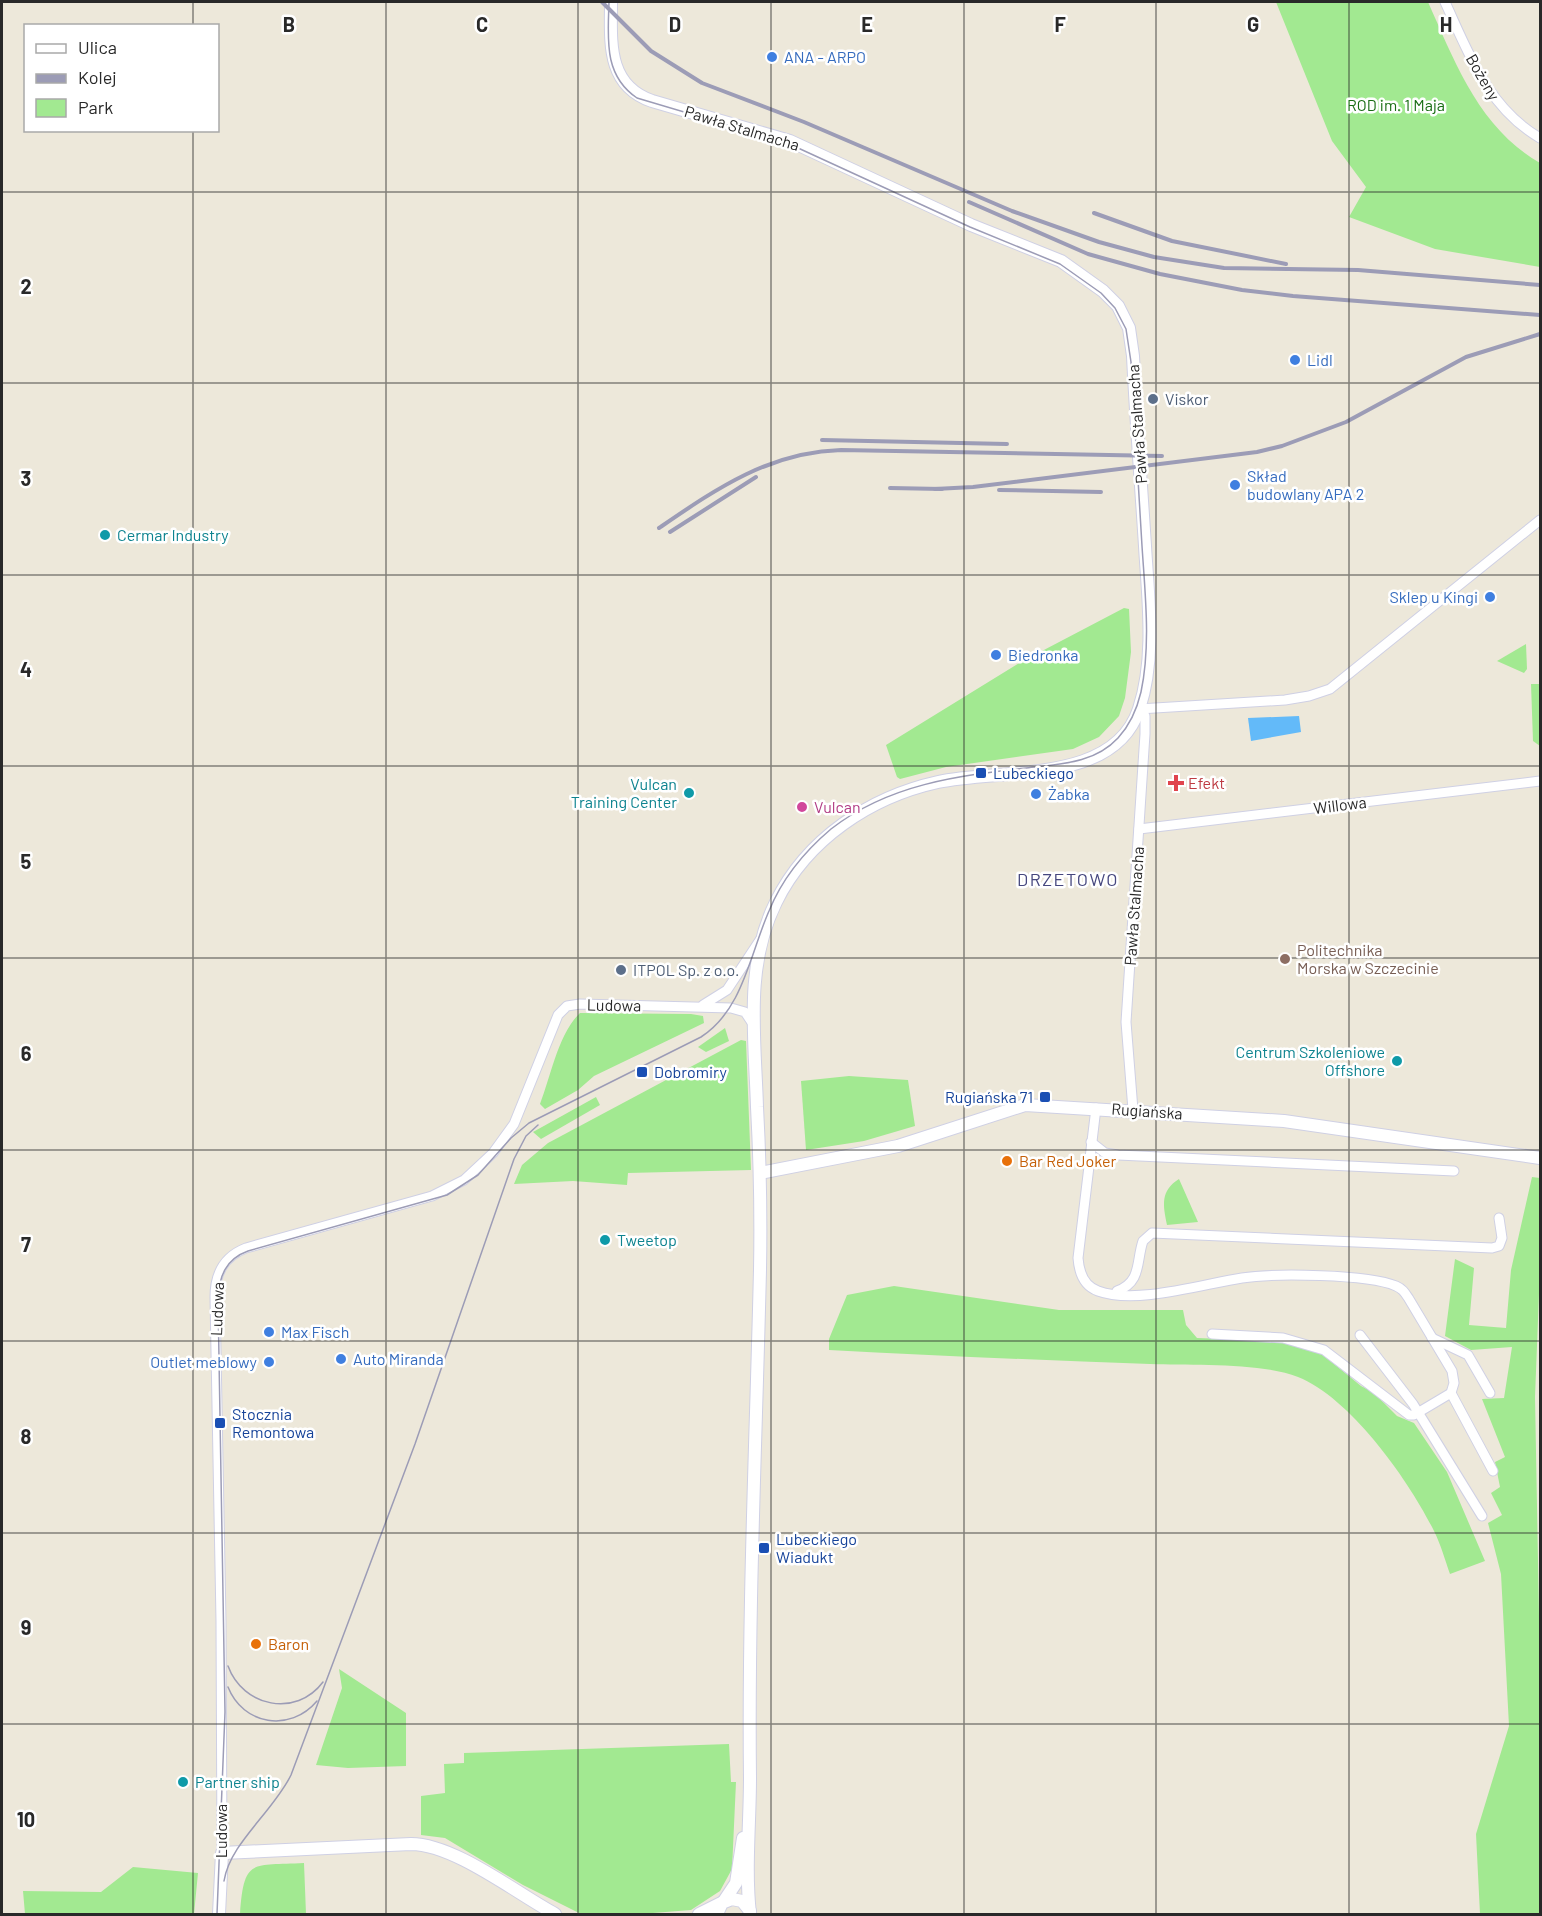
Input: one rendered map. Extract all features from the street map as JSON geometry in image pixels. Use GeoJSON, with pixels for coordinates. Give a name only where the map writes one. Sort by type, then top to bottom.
{"type":"FeatureCollection","features":[{"type":"Feature","properties":{"kind":"street","name":"Pawła Stalmacha"},"geometry":{"type":"LineString","coordinates":[[611,2],[611,45],[614,63],[624,82],[645,98],[797,144],[971,225],[1058,259],[1103,291],[1118,306],[1127,322],[1132,344],[1147,584],[1147,665],[1139,709],[1144,714],[1146,723],[1126,1023],[1133,1110]]}},
{"type":"Feature","properties":{"kind":"street","name":"Bożeny"},"geometry":{"type":"LineString","coordinates":[[1445,2],[1489,91],[1509,115],[1540,138]]}},
{"type":"Feature","properties":{"kind":"street"},"geometry":{"type":"LineString","coordinates":[[698,1007],[715,1000],[727,990],[761,938],[778,898],[799,865],[822,841],[855,816],[898,795],[940,782],[1090,760],[1120,741],[1130,728],[1139,709],[1285,700],[1310,696],[1330,689],[1540,520]]}},
{"type":"Feature","properties":{"kind":"street","name":"Willowa"},"geometry":{"type":"LineString","coordinates":[[1139,829],[1540,781]]}},
{"type":"Feature","properties":{"kind":"street"},"geometry":{"type":"LineString","coordinates":[[750,1913],[748,1669],[760,1272],[760,1173],[754,1032],[755,965],[761,938]]}},
{"type":"Feature","properties":{"kind":"street","name":"Ludowa"},"geometry":{"type":"LineString","coordinates":[[219,1914],[222,1853],[221,1631],[215,1298],[216,1281],[221,1267],[231,1256],[246,1248],[432,1196],[464,1180],[487,1159],[510,1132],[554,1021],[567,1006],[580,1004],[743,1010],[750,1018],[754,1032]]}},
{"type":"Feature","properties":{"kind":"street","name":"Rugiańska"},"geometry":{"type":"LineString","coordinates":[[760,1173],[898,1146],[1016,1107],[1096,1108],[1284,1121],[1540,1158]]}},
{"type":"Feature","properties":{"kind":"street"},"geometry":{"type":"LineString","coordinates":[[1096,1108],[1078,1265],[1080,1274],[1089,1286],[1097,1291],[1112,1293],[1155,1294],[1254,1276],[1371,1280],[1403,1290],[1452,1371],[1454,1383],[1451,1393],[1418,1413],[1406,1413],[1324,1350],[1283,1338],[1212,1334]]}},
{"type":"Feature","properties":{"kind":"street"},"geometry":{"type":"LineString","coordinates":[[1091,1142],[1100,1150],[1118,1155],[1454,1171]]}},
{"type":"Feature","properties":{"kind":"street"},"geometry":{"type":"LineString","coordinates":[[1112,1293],[1126,1287],[1135,1278],[1140,1266],[1143,1241],[1152,1233],[1492,1248],[1499,1246],[1502,1238],[1499,1218]]}},
{"type":"Feature","properties":{"kind":"street"},"geometry":{"type":"LineString","coordinates":[[1360,1335],[1418,1413],[1482,1516]]}},
{"type":"Feature","properties":{"kind":"street"},"geometry":{"type":"LineString","coordinates":[[1431,1338],[1468,1355],[1490,1393]]}},
{"type":"Feature","properties":{"kind":"street"},"geometry":{"type":"LineString","coordinates":[[1451,1393],[1493,1471]]}},
{"type":"Feature","properties":{"kind":"street"},"geometry":{"type":"LineString","coordinates":[[721,1906],[731,1894],[736,1880],[750,1796]]}},
{"type":"Feature","properties":{"kind":"street"},"geometry":{"type":"LineString","coordinates":[[222,1853],[428,1845],[458,1857],[555,1914]]}},
{"type":"Feature","properties":{"kind":"street"},"geometry":{"type":"LineString","coordinates":[[214,1914],[220,1896]]}},
{"type":"Feature","properties":{"kind":"street"},"geometry":{"type":"LineString","coordinates":[[699,1914],[739,1900],[750,1913]]}},
{"type":"Feature","properties":{"kind":"street"},"geometry":{"type":"LineString","coordinates":[[534,1903],[541,1914]]}},
{"type":"Feature","properties":{"kind":"green space","name":"ROD im. 1 Maja"},"geometry":{"type":"Polygon","coordinates":[[[1276,2],[1428,2],[1471,92],[1501,132],[1540,163],[1540,267],[1435,249],[1349,217],[1366,187],[1332,141],[1276,2]]]}},
{"type":"Feature","properties":{"kind":"green space"},"geometry":{"type":"Polygon","coordinates":[[[1124,608],[1129,609],[1131,652],[1125,698],[1119,716],[1099,737],[1073,749],[946,767],[900,779],[897,777],[886,745],[1021,662],[1124,608]]]}},
{"type":"Feature","properties":{"kind":"green space"},"geometry":{"type":"Polygon","coordinates":[[[1526,644],[1527,669],[1524,673],[1497,661],[1526,644]]]}},
{"type":"Feature","properties":{"kind":"green space"},"geometry":{"type":"Polygon","coordinates":[[[1531,684],[1540,684],[1540,746],[1533,741],[1531,684]]]}},
{"type":"Feature","properties":{"kind":"green space"},"geometry":{"type":"Polygon","coordinates":[[[580,1013],[691,1014],[703,1016],[704,1023],[594,1076],[578,1090],[545,1109],[540,1104],[556,1056],[566,1032],[580,1013]]]}},
{"type":"Feature","properties":{"kind":"green space"},"geometry":{"type":"Polygon","coordinates":[[[725,1028],[729,1041],[706,1052],[698,1047],[725,1028]]]}},
{"type":"Feature","properties":{"kind":"green space"},"geometry":{"type":"Polygon","coordinates":[[[741,1040],[746,1041],[751,1170],[628,1173],[627,1185],[573,1181],[514,1184],[522,1165],[548,1143],[741,1040]]]}},
{"type":"Feature","properties":{"kind":"green space"},"geometry":{"type":"Polygon","coordinates":[[[849,1076],[908,1080],[915,1126],[864,1141],[806,1150],[801,1081],[849,1076]]]}},
{"type":"Feature","properties":{"kind":"green space"},"geometry":{"type":"Polygon","coordinates":[[[596,1097],[600,1105],[541,1139],[533,1132],[596,1097]]]}},
{"type":"Feature","properties":{"kind":"green space"},"geometry":{"type":"Polygon","coordinates":[[[1532,1177],[1540,1178],[1540,1268],[1535,1397],[1540,1670],[1540,1914],[1480,1914],[1476,1834],[1509,1726],[1501,1574],[1488,1523],[1502,1515],[1491,1493],[1500,1487],[1495,1462],[1505,1457],[1482,1399],[1504,1398],[1512,1347],[1471,1350],[1445,1336],[1455,1259],[1474,1268],[1469,1325],[1506,1328],[1511,1270],[1532,1177]]]}},
{"type":"Feature","properties":{"kind":"green space"},"geometry":{"type":"Polygon","coordinates":[[[1179,1179],[1198,1222],[1167,1225],[1164,1199],[1169,1188],[1179,1179]]]}},
{"type":"Feature","properties":{"kind":"green space"},"geometry":{"type":"Polygon","coordinates":[[[894,1286],[1059,1310],[1183,1310],[1186,1325],[1197,1338],[1281,1341],[1322,1354],[1361,1386],[1373,1392],[1397,1416],[1414,1423],[1447,1472],[1485,1561],[1450,1574],[1436,1536],[1410,1489],[1394,1466],[1358,1422],[1338,1403],[1298,1377],[1282,1372],[1246,1367],[829,1350],[829,1339],[847,1295],[894,1286]]]}},
{"type":"Feature","properties":{"kind":"green space"},"geometry":{"type":"Polygon","coordinates":[[[339,1669],[406,1713],[406,1766],[348,1768],[316,1765],[342,1688],[339,1669]]]}},
{"type":"Feature","properties":{"kind":"green space"},"geometry":{"type":"Polygon","coordinates":[[[729,1744],[731,1782],[736,1782],[732,1869],[720,1891],[691,1910],[640,1914],[581,1914],[523,1885],[445,1838],[421,1835],[421,1796],[445,1793],[444,1764],[464,1763],[464,1753],[729,1744]]]}},
{"type":"Feature","properties":{"kind":"green space"},"geometry":{"type":"Polygon","coordinates":[[[304,1863],[306,1914],[240,1914],[244,1882],[254,1868],[262,1865],[304,1863]]]}},
{"type":"Feature","properties":{"kind":"green space"},"geometry":{"type":"Polygon","coordinates":[[[133,1867],[198,1873],[194,1914],[25,1914],[23,1891],[101,1892],[133,1867]]]}},
{"type":"Feature","properties":{"kind":"water"},"geometry":{"type":"Polygon","coordinates":[[[1299,716],[1301,732],[1251,741],[1248,718],[1299,716]]]}},
{"type":"Feature","properties":{"kind":"tram line"},"geometry":{"type":"LineString","coordinates":[[217,1914],[225,1712],[218,1299],[225,1269],[240,1254],[248,1251],[447,1195],[478,1175],[511,1138],[529,1123],[701,1037],[715,1026],[736,997],[774,899],[787,877],[803,856],[831,829],[876,802],[924,785],[975,775],[1063,764],[1087,758],[1109,747],[1118,738],[1135,711],[1141,692],[1146,656],[1146,619],[1131,362],[1126,329],[1115,308],[1101,293],[1060,264],[970,227],[785,142],[637,98],[626,89],[613,67],[608,42],[609,2]]}},
{"type":"Feature","properties":{"kind":"tram line"},"geometry":{"type":"LineString","coordinates":[[224,1881],[234,1854],[274,1802],[291,1775],[415,1444],[514,1159],[526,1136],[538,1125]]}},
{"type":"Feature","properties":{"kind":"tram line"},"geometry":{"type":"LineString","coordinates":[[228,1666],[235,1680],[245,1691],[258,1699],[271,1703],[285,1704],[299,1700],[312,1693],[323,1682]]}},
{"type":"Feature","properties":{"kind":"tram line"},"geometry":{"type":"LineString","coordinates":[[228,1687],[244,1710],[256,1717],[268,1720],[281,1721],[294,1718],[317,1701]]}},
{"type":"Feature","properties":{"kind":"railway"},"geometry":{"type":"LineString","coordinates":[[602,2],[651,51],[702,83],[804,122],[1012,211],[1099,242],[1154,257],[1224,268],[1358,270],[1540,285]]}},
{"type":"Feature","properties":{"kind":"railway"},"geometry":{"type":"LineString","coordinates":[[969,202],[1088,254],[1160,274],[1242,290],[1293,296],[1540,315]]}},
{"type":"Feature","properties":{"kind":"railway"},"geometry":{"type":"LineString","coordinates":[[1094,213],[1172,241],[1286,264]]}},
{"type":"Feature","properties":{"kind":"railway"},"geometry":{"type":"LineString","coordinates":[[935,489],[973,487],[1257,452],[1282,446],[1346,422],[1466,357],[1540,334]]}},
{"type":"Feature","properties":{"kind":"railway"},"geometry":{"type":"LineString","coordinates":[[822,440],[1007,444]]}},
{"type":"Feature","properties":{"kind":"railway"},"geometry":{"type":"LineString","coordinates":[[659,528],[744,475],[767,465],[815,452],[841,450],[1162,456]]}},
{"type":"Feature","properties":{"kind":"railway"},"geometry":{"type":"LineString","coordinates":[[670,532],[756,477]]}},
{"type":"Feature","properties":{"kind":"railway"},"geometry":{"type":"LineString","coordinates":[[890,488],[942,489]]}},
{"type":"Feature","properties":{"kind":"railway"},"geometry":{"type":"LineString","coordinates":[[999,490],[1101,492]]}},
{"type":"Feature","properties":{"kind":"place","name":"ANA - ARPO"},"geometry":{"type":"Point","coordinates":[772,57]}},
{"type":"Feature","properties":{"kind":"place","name":"Lidl"},"geometry":{"type":"Point","coordinates":[1295,360]}},
{"type":"Feature","properties":{"kind":"place","name":"Viskor"},"geometry":{"type":"Point","coordinates":[1153,399]}},
{"type":"Feature","properties":{"kind":"place","name":"Skład budowlany APA 2"},"geometry":{"type":"Point","coordinates":[1235,485]}},
{"type":"Feature","properties":{"kind":"place","name":"Cermar Industry"},"geometry":{"type":"Point","coordinates":[105,535]}},
{"type":"Feature","properties":{"kind":"place","name":"Sklep u Kingi"},"geometry":{"type":"Point","coordinates":[1490,597]}},
{"type":"Feature","properties":{"kind":"place","name":"Biedronka"},"geometry":{"type":"Point","coordinates":[996,655]}},
{"type":"Feature","properties":{"kind":"place","name":"Lubeckiego"},"geometry":{"type":"Point","coordinates":[981,773]}},
{"type":"Feature","properties":{"kind":"place","name":"Efekt"},"geometry":{"type":"Point","coordinates":[1176,783]}},
{"type":"Feature","properties":{"kind":"place","name":"Vulcan Training Center"},"geometry":{"type":"Point","coordinates":[689,793]}},
{"type":"Feature","properties":{"kind":"place","name":"Żabka"},"geometry":{"type":"Point","coordinates":[1036,794]}},
{"type":"Feature","properties":{"kind":"place","name":"Vulcan"},"geometry":{"type":"Point","coordinates":[802,807]}},
{"type":"Feature","properties":{"kind":"place","name":"Politechnika Morska w Szczecinie"},"geometry":{"type":"Point","coordinates":[1285,959]}},
{"type":"Feature","properties":{"kind":"place","name":"ITPOL Sp. z o.o."},"geometry":{"type":"Point","coordinates":[621,970]}},
{"type":"Feature","properties":{"kind":"place","name":"Centrum Szkoleniowe Offshore"},"geometry":{"type":"Point","coordinates":[1397,1061]}},
{"type":"Feature","properties":{"kind":"place","name":"Dobromiry"},"geometry":{"type":"Point","coordinates":[642,1072]}},
{"type":"Feature","properties":{"kind":"place","name":"Rugiańska 71"},"geometry":{"type":"Point","coordinates":[1045,1097]}},
{"type":"Feature","properties":{"kind":"place","name":"Bar Red Joker"},"geometry":{"type":"Point","coordinates":[1007,1161]}},
{"type":"Feature","properties":{"kind":"place","name":"Tweetop"},"geometry":{"type":"Point","coordinates":[605,1240]}},
{"type":"Feature","properties":{"kind":"place","name":"Max Fisch"},"geometry":{"type":"Point","coordinates":[269,1332]}},
{"type":"Feature","properties":{"kind":"place","name":"Auto Miranda"},"geometry":{"type":"Point","coordinates":[341,1359]}},
{"type":"Feature","properties":{"kind":"place","name":"Outlet meblowy"},"geometry":{"type":"Point","coordinates":[269,1362]}},
{"type":"Feature","properties":{"kind":"place","name":"Stocznia Remontowa"},"geometry":{"type":"Point","coordinates":[220,1423]}},
{"type":"Feature","properties":{"kind":"place","name":"Lubeckiego Wiadukt"},"geometry":{"type":"Point","coordinates":[764,1548]}},
{"type":"Feature","properties":{"kind":"place","name":"Baron"},"geometry":{"type":"Point","coordinates":[256,1644]}},
{"type":"Feature","properties":{"kind":"place","name":"Partner ship"},"geometry":{"type":"Point","coordinates":[183,1782]}},
{"type":"Feature","properties":{"kind":"district","name":"DRZETOWO"},"geometry":{"type":"Point","coordinates":[1068,880]}}]}
